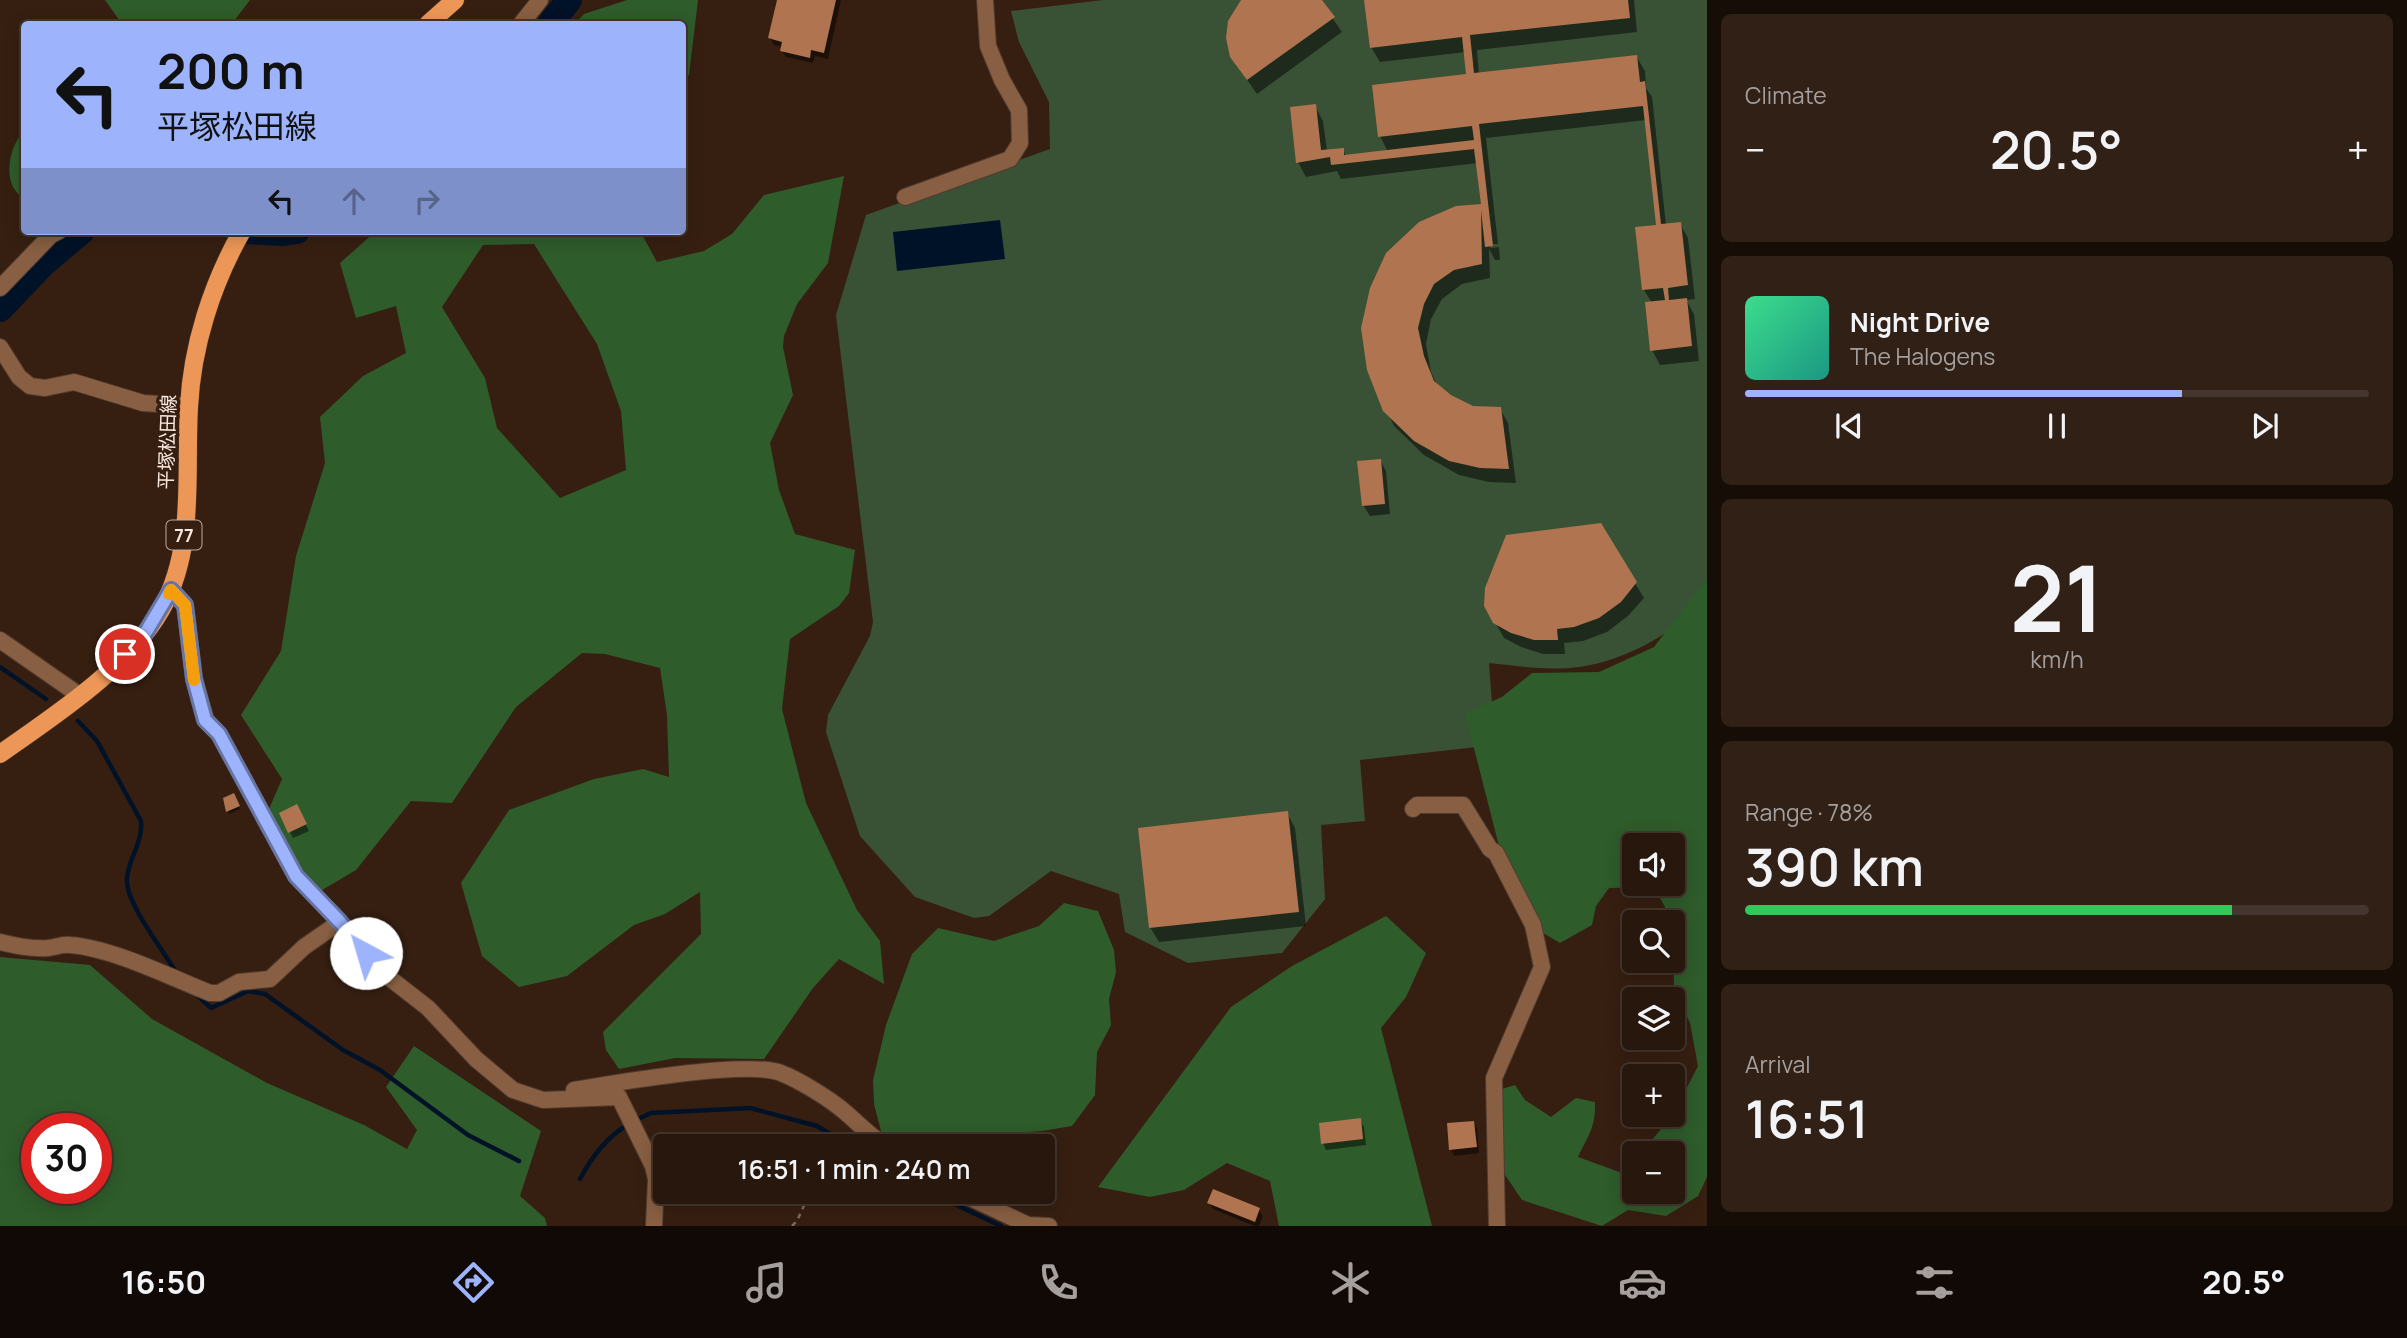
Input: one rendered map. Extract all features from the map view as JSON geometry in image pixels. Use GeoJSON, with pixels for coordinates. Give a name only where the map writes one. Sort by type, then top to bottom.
{"type":"FeatureCollection","features":[{"type":"Feature","properties":{"kind":"main road"},"geometry":{"type":"LineString","coordinates":[[431,21],[455,0]]}},
{"type":"Feature","properties":{"kind":"main road","name":"平塚松田線"},"geometry":{"type":"LineString","coordinates":[[0,754],[108,671],[143,637],[171,590],[181,557],[185,526],[192,372],[214,289],[237,239]]}},
{"type":"Feature","properties":{"kind":"street"},"geometry":{"type":"LineString","coordinates":[[523,21],[540,0]]}},
{"type":"Feature","properties":{"kind":"street"},"geometry":{"type":"LineString","coordinates":[[905,197],[1010,159],[1020,143],[1019,110],[1002,80],[988,46],[985,0]]}},
{"type":"Feature","properties":{"kind":"street"},"geometry":{"type":"LineString","coordinates":[[0,288],[51,235]]}},
{"type":"Feature","properties":{"kind":"street"},"geometry":{"type":"LineString","coordinates":[[0,347],[19,377],[30,386],[45,388],[74,382],[142,403],[189,407]]}},
{"type":"Feature","properties":{"kind":"street"},"geometry":{"type":"LineString","coordinates":[[171,590],[185,605],[194,679],[205,720],[219,734],[296,876],[340,922],[378,969],[428,1008],[476,1059],[513,1090],[543,1100],[619,1097],[653,1166],[656,1179],[654,1226]]}},
{"type":"Feature","properties":{"kind":"street"},"geometry":{"type":"LineString","coordinates":[[0,640],[79,695]]}},
{"type":"Feature","properties":{"kind":"street"},"geometry":{"type":"LineString","coordinates":[[1413,809],[1417,805],[1463,805],[1490,849],[1496,853],[1533,925],[1542,967],[1494,1079],[1497,1226]]}},
{"type":"Feature","properties":{"kind":"street"},"geometry":{"type":"LineString","coordinates":[[0,942],[24,948],[68,944],[142,965],[210,993],[219,993],[239,982],[270,979],[304,947],[340,922]]}},
{"type":"Feature","properties":{"kind":"street"},"geometry":{"type":"LineString","coordinates":[[524,1094],[561,1093],[595,1086],[716,1071],[768,1070],[782,1074],[843,1110],[867,1134]]}},
{"type":"Feature","properties":{"kind":"street"},"geometry":{"type":"LineString","coordinates":[[983,1204],[1028,1225],[1049,1226]]}},
{"type":"Feature","properties":{"kind":"path"},"geometry":{"type":"LineString","coordinates":[[792,1226],[805,1204]]}},
{"type":"Feature","properties":{"kind":"green space"},"geometry":{"type":"Polygon","coordinates":[[[105,0],[250,0],[234,21],[120,21],[105,0]]]}},
{"type":"Feature","properties":{"kind":"green space"},"geometry":{"type":"Polygon","coordinates":[[[627,0],[698,0],[689,75],[686,79],[686,21],[578,21],[584,14],[627,0]]]}},
{"type":"Feature","properties":{"kind":"green space"},"geometry":{"type":"Polygon","coordinates":[[[1103,0],[1707,0],[1707,597],[1663,635],[1627,654],[1608,660],[1570,668],[1489,663],[1495,745],[1360,760],[1365,821],[1321,825],[1325,899],[1282,953],[1188,963],[1125,932],[1119,894],[1051,871],[989,916],[974,918],[915,897],[860,836],[826,732],[828,715],[870,636],[873,622],[836,315],[866,215],[1050,149],[1049,102],[1019,42],[1011,11],[1103,0]]]}},
{"type":"Feature","properties":{"kind":"green space"},"geometry":{"type":"Polygon","coordinates":[[[21,135],[21,197],[13,187],[10,173],[13,150],[21,135]]]}},
{"type":"Feature","properties":{"kind":"green space"},"geometry":{"type":"Polygon","coordinates":[[[844,176],[828,263],[797,304],[784,336],[783,347],[793,395],[770,443],[779,490],[795,534],[855,550],[849,593],[839,606],[790,639],[782,709],[806,803],[857,910],[880,941],[884,984],[839,959],[813,988],[764,1059],[675,1058],[619,1069],[606,1050],[603,1032],[701,934],[700,892],[665,914],[634,925],[567,976],[519,987],[482,956],[461,883],[509,810],[594,779],[643,769],[669,777],[667,715],[660,668],[605,654],[582,653],[516,707],[452,803],[411,801],[356,870],[312,896],[269,809],[282,779],[241,715],[281,651],[296,556],[325,463],[320,417],[363,376],[406,353],[396,306],[356,318],[340,263],[372,235],[642,235],[657,262],[704,251],[732,234],[764,195],[844,176]],[[534,244],[483,245],[442,307],[485,378],[497,428],[560,498],[626,470],[621,411],[597,344],[534,244]]]}},
{"type":"Feature","properties":{"kind":"green space"},"geometry":{"type":"Polygon","coordinates":[[[1707,578],[1707,1177],[1698,1196],[1666,1216],[1628,1210],[1602,1226],[1522,1200],[1497,1163],[1499,1090],[1515,1085],[1525,1100],[1551,1117],[1576,1098],[1595,1102],[1593,1125],[1578,1157],[1622,1173],[1622,1204],[1685,1204],[1685,1141],[1651,1141],[1663,1127],[1685,1127],[1685,1091],[1698,1066],[1690,1023],[1685,1012],[1685,987],[1674,987],[1674,973],[1685,973],[1685,910],[1666,910],[1659,896],[1685,896],[1685,833],[1622,833],[1622,888],[1609,888],[1596,906],[1592,925],[1560,943],[1538,930],[1502,858],[1465,713],[1502,697],[1532,673],[1599,672],[1654,647],[1707,578]]]}},
{"type":"Feature","properties":{"kind":"green space"},"geometry":{"type":"Polygon","coordinates":[[[1064,903],[1098,911],[1114,950],[1116,972],[1109,999],[1111,1025],[1097,1052],[1095,1095],[1072,1126],[1009,1134],[882,1134],[874,1104],[873,1080],[886,1025],[912,954],[938,928],[994,941],[1039,926],[1064,903]]]}},
{"type":"Feature","properties":{"kind":"green space"},"geometry":{"type":"Polygon","coordinates":[[[1386,916],[1426,953],[1406,997],[1381,1028],[1432,1226],[1279,1226],[1270,1181],[1227,1163],[1184,1190],[1150,1197],[1098,1187],[1231,1007],[1292,966],[1386,916]]]}},
{"type":"Feature","properties":{"kind":"green space"},"geometry":{"type":"Polygon","coordinates":[[[0,957],[90,965],[152,1019],[267,1083],[364,1125],[407,1149],[417,1130],[386,1087],[414,1046],[541,1131],[520,1196],[545,1218],[547,1226],[0,1226],[0,957]]]}},
{"type":"Feature","properties":{"kind":"water"},"geometry":{"type":"Polygon","coordinates":[[[1000,220],[1005,259],[897,271],[893,232],[1000,220]]]}},
{"type":"Feature","properties":{"kind":"building"},"geometry":{"type":"Polygon","coordinates":[[[777,0],[836,0],[824,53],[811,50],[810,58],[780,51],[782,42],[768,38],[777,0]]]}},
{"type":"Feature","properties":{"kind":"building"},"geometry":{"type":"Polygon","coordinates":[[[1241,0],[1322,0],[1335,17],[1247,80],[1230,57],[1226,38],[1228,21],[1241,0]]]}},
{"type":"Feature","properties":{"kind":"building"},"geometry":{"type":"Polygon","coordinates":[[[1364,0],[1628,0],[1630,18],[1470,35],[1474,73],[1637,55],[1640,82],[1645,81],[1661,224],[1681,222],[1688,285],[1668,288],[1669,300],[1687,298],[1692,346],[1650,351],[1645,302],[1665,300],[1663,288],[1642,290],[1635,227],[1656,225],[1643,106],[1479,124],[1493,246],[1485,247],[1481,210],[1482,264],[1454,270],[1434,284],[1424,304],[1418,328],[1424,356],[1434,381],[1451,395],[1473,406],[1501,407],[1509,469],[1480,468],[1449,461],[1414,441],[1383,411],[1367,370],[1361,328],[1370,288],[1386,253],[1419,222],[1456,206],[1481,204],[1474,149],[1331,165],[1330,157],[1296,163],[1290,107],[1316,104],[1321,150],[1344,148],[1344,155],[1474,140],[1472,126],[1378,137],[1372,85],[1466,74],[1462,37],[1370,48],[1364,0]]]}},
{"type":"Feature","properties":{"kind":"building"},"geometry":{"type":"Polygon","coordinates":[[[1381,459],[1385,504],[1362,506],[1357,461],[1381,459]]]}},
{"type":"Feature","properties":{"kind":"building"},"geometry":{"type":"Polygon","coordinates":[[[1601,523],[1637,582],[1621,602],[1599,618],[1574,627],[1557,629],[1558,640],[1534,640],[1511,633],[1493,623],[1484,606],[1485,588],[1506,535],[1601,523]]]}},
{"type":"Feature","properties":{"kind":"building"},"geometry":{"type":"Polygon","coordinates":[[[234,793],[240,806],[226,812],[223,798],[234,793]]]}},
{"type":"Feature","properties":{"kind":"building"},"geometry":{"type":"Polygon","coordinates":[[[297,804],[307,824],[288,833],[279,813],[297,804]]]}},
{"type":"Feature","properties":{"kind":"building"},"geometry":{"type":"Polygon","coordinates":[[[1288,811],[1299,912],[1149,928],[1138,828],[1288,811]]]}},
{"type":"Feature","properties":{"kind":"building"},"geometry":{"type":"Polygon","coordinates":[[[1361,1118],[1363,1139],[1321,1144],[1319,1123],[1361,1118]]]}},
{"type":"Feature","properties":{"kind":"building"},"geometry":{"type":"Polygon","coordinates":[[[1474,1121],[1477,1147],[1449,1150],[1447,1123],[1474,1121]]]}},
{"type":"Feature","properties":{"kind":"building"},"geometry":{"type":"Polygon","coordinates":[[[1213,1189],[1260,1208],[1255,1222],[1207,1203],[1213,1189]]]}},
{"type":"Feature","properties":{"kind":"waterway"},"geometry":{"type":"LineString","coordinates":[[552,21],[569,0]]}},
{"type":"Feature","properties":{"kind":"waterway"},"geometry":{"type":"LineString","coordinates":[[0,309],[43,264],[77,235]]}},
{"type":"Feature","properties":{"kind":"waterway"},"geometry":{"type":"LineString","coordinates":[[0,667],[46,699]]}},
{"type":"Feature","properties":{"kind":"waterway"},"geometry":{"type":"LineString","coordinates":[[78,721],[97,741],[141,821],[140,837],[128,871],[128,889],[138,913],[176,972]]}},
{"type":"Feature","properties":{"kind":"waterway"},"geometry":{"type":"LineString","coordinates":[[196,994],[211,1008],[248,991],[265,994],[343,1050],[380,1070],[468,1135],[519,1161]]}},
{"type":"Feature","properties":{"kind":"waterway"},"geometry":{"type":"LineString","coordinates":[[636,1120],[651,1113],[750,1108],[817,1126],[830,1134]]}},
{"type":"Feature","properties":{"kind":"waterway"},"geometry":{"type":"LineString","coordinates":[[580,1179],[600,1149],[627,1125]]}},
{"type":"Feature","properties":{"kind":"waterway"},"geometry":{"type":"LineString","coordinates":[[954,1204],[1001,1226]]}},
{"type":"Feature","properties":{"kind":"slow traffic"},"geometry":{"type":"LineString","coordinates":[[169,594],[171,590],[185,605],[194,680]]}},
{"type":"Feature","properties":{"kind":"route"},"geometry":{"type":"LineString","coordinates":[[125,654],[143,637],[171,590],[185,605],[194,679],[205,720],[219,734],[296,876],[366,953]]}}]}
